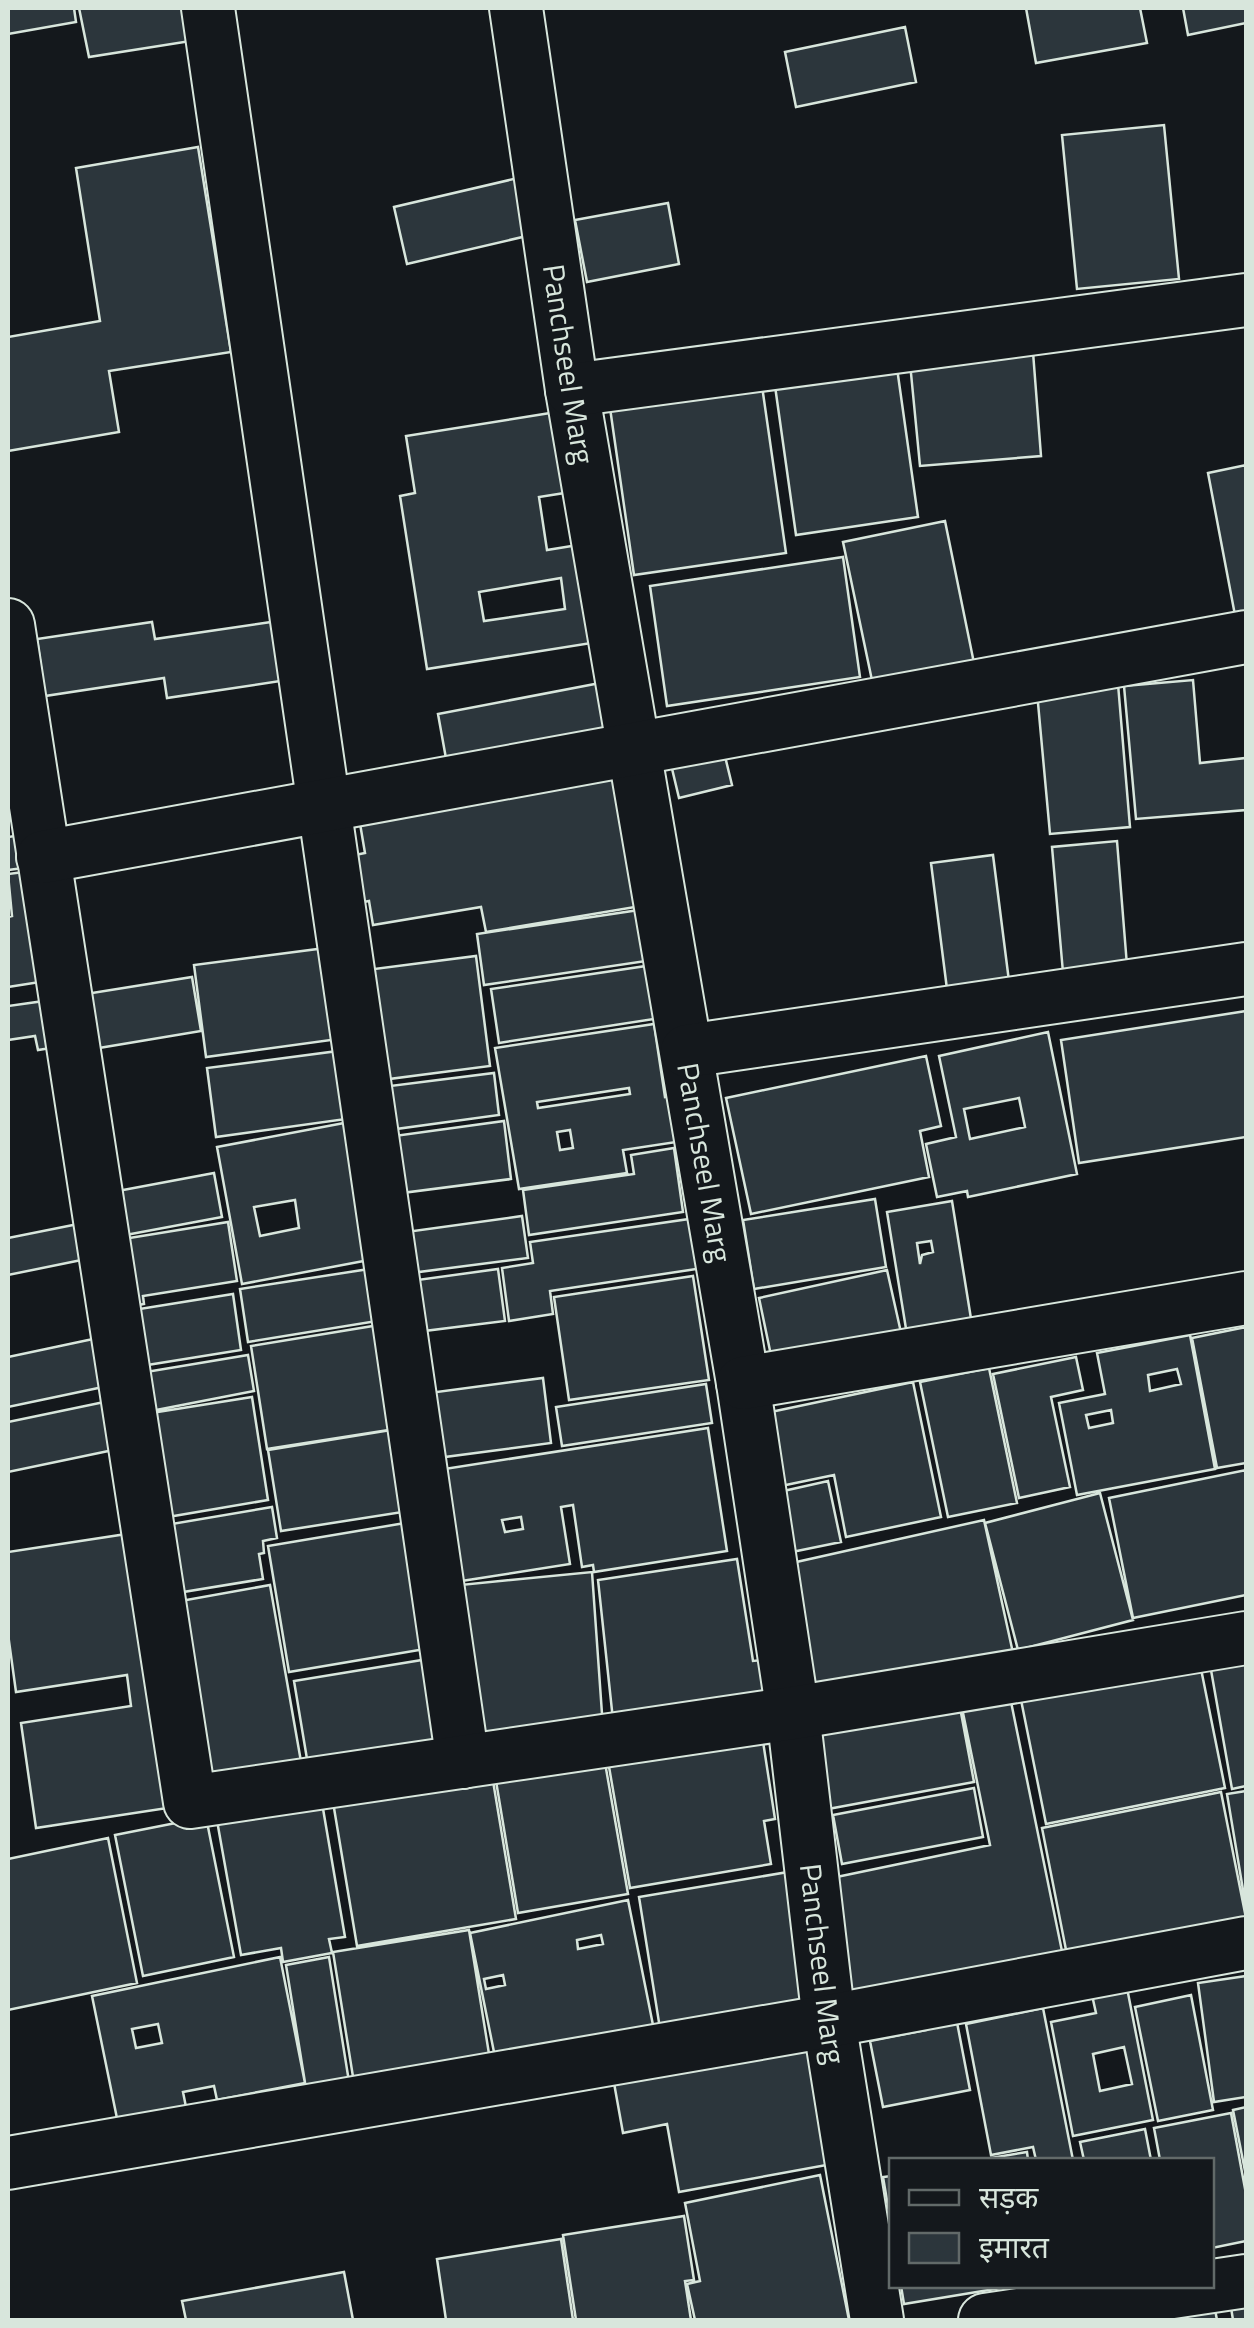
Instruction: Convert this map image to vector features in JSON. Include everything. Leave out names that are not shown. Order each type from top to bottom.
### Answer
[{"type":"street","points":[[208,8],[463,1762]]},
{"type":"street","name":"Panchseel Marg","points":[[516,8],[572,390],[743,1383],[793,1714],[829,2021],[877,2320]]},
{"type":"street","points":[[572,390],[1246,300]]},
{"type":"street","points":[[8,625],[190,1802],[793,1714],[1246,1638]]},
{"type":"street","points":[[43,857],[1246,637]]},
{"type":"street","points":[[688,1051],[1246,969]]},
{"type":"street","points":[[743,1383],[1246,1298]]},
{"type":"street","points":[[8,2163],[829,2021],[1246,1943]]},
{"type":"street","points":[[1214,2286],[1246,2281]]},
{"type":"street","points":[[986,2320],[1199,2288]]},
{"type":"building","points":[[8,8],[74,8],[76,22],[8,34]]},
{"type":"building","points":[[79,8],[192,8],[197,40],[89,57]]},
{"type":"building","points":[[1026,8],[1140,8],[1147,43],[1036,63]]},
{"type":"building","points":[[1183,8],[1246,8],[1246,23],[1188,35]]},
{"type":"building","points":[[905,27],[916,82],[796,107],[785,52]]},
{"type":"building","points":[[1164,125],[1179,279],[1077,289],[1062,135]]},
{"type":"building","points":[[198,147],[231,352],[109,371],[119,432],[8,451],[8,337],[100,321],[76,168]]},
{"type":"building","points":[[518,178],[531,235],[407,264],[394,207]]},
{"type":"building","points":[[668,203],[679,264],[587,282],[575,220]]},
{"type":"building","points":[[1033,352],[1041,456],[920,466],[910,363]]},
{"type":"building","points":[[897,368],[918,517],[796,535],[775,386]]},
{"type":"building","points":[[762,386],[786,553],[634,575],[610,408]]},
{"type":"building","points":[[569,410],[604,641],[427,669],[400,496],[415,493],[406,436]],"holes":[[[571,492],[578,545],[547,550],[539,497]],[[561,578],[565,609],[484,621],[479,592]]]},
{"type":"building","points":[[1246,465],[1246,629],[1238,631],[1208,473]]},
{"type":"building","points":[[945,521],[975,668],[874,690],[843,542]]},
{"type":"building","points":[[843,557],[860,677],[667,706],[650,586]]},
{"type":"building","points":[[278,621],[287,680],[167,698],[164,678],[45,696],[37,639],[152,622],[155,639]]},
{"type":"building","points":[[1193,680],[1200,763],[1246,758],[1246,810],[1136,819],[1124,686]]},
{"type":"building","points":[[600,683],[608,738],[447,764],[438,714]]},
{"type":"building","points":[[1118,684],[1130,827],[1050,834],[1037,692]]},
{"type":"building","points":[[722,744],[732,785],[679,798],[669,756]]},
{"type":"building","points":[[630,759],[653,904],[486,932],[481,907],[373,925],[369,901],[348,905],[340,858],[365,853],[357,806]]},
{"type":"building","points":[[35,833],[39,866],[8,870],[8,837]]},
{"type":"building","points":[[1117,841],[1128,978],[1064,984],[1052,847]]},
{"type":"building","points":[[993,855],[1011,997],[949,1005],[931,863]]},
{"type":"building","points":[[24,872],[40,982],[8,987],[8,917],[12,916],[8,874]]},
{"type":"building","points":[[639,910],[646,961],[484,985],[477,934]]},
{"type":"building","points":[[341,946],[353,1037],[206,1057],[194,965]]},
{"type":"building","points":[[476,956],[490,1066],[389,1079],[374,969]]},
{"type":"building","points":[[646,966],[654,1019],[499,1043],[491,989]]},
{"type":"building","points":[[192,977],[201,1031],[75,1052],[67,997]]},
{"type":"building","points":[[44,1001],[51,1048],[38,1050],[35,1036],[8,1040],[8,1006]]},
{"type":"building","points":[[1246,1011],[1246,1137],[1079,1163],[1061,1040]]},
{"type":"building","points":[[654,1024],[665,1097],[677,1095],[683,1141],[623,1150],[627,1173],[519,1189],[495,1048]],"holes":[[[629,1088],[630,1094],[538,1108],[537,1102]],[[570,1130],[573,1148],[560,1150],[557,1132]]]},
{"type":"building","points":[[1048,1032],[1077,1174],[968,1197],[967,1191],[937,1197],[926,1144],[956,1137],[939,1056]],"holes":[[[1019,1098],[1025,1127],[970,1139],[964,1109]]]},
{"type":"building","points":[[338,1051],[346,1119],[216,1137],[207,1068]]},
{"type":"building","points":[[926,1056],[941,1126],[920,1131],[929,1177],[751,1214],[726,1098]]},
{"type":"building","points":[[494,1073],[499,1115],[396,1129],[390,1086]]},
{"type":"building","points":[[504,1121],[511,1179],[394,1194],[387,1137]]},
{"type":"building","points":[[344,1123],[369,1260],[242,1284],[217,1147]],"holes":[[[295,1200],[299,1228],[260,1236],[254,1207]]]},
{"type":"building","points":[[674,1148],[683,1212],[529,1235],[523,1190],[634,1174],[631,1155]]},
{"type":"building","points":[[214,1173],[222,1217],[115,1237],[107,1193]]},
{"type":"building","points":[[875,1199],[886,1267],[754,1289],[743,1220]]},
{"type":"building","points":[[952,1201],[973,1331],[908,1341],[887,1212]],"holes":[[[931,1241],[933,1252],[922,1255],[920,1264],[917,1243]]]},
{"type":"building","points":[[522,1216],[528,1258],[411,1273],[406,1232]]},
{"type":"building","points":[[696,1218],[703,1268],[550,1291],[553,1314],[509,1321],[502,1268],[533,1263],[530,1242]]},
{"type":"building","points":[[93,1221],[101,1256],[8,1275],[8,1238]]},
{"type":"building","points":[[228,1222],[237,1281],[143,1296],[144,1304],[127,1307],[117,1240]]},
{"type":"building","points":[[369,1269],[377,1321],[248,1342],[240,1289]]},
{"type":"building","points":[[498,1269],[505,1321],[416,1332],[410,1281]]},
{"type":"building","points":[[887,1270],[902,1337],[773,1365],[759,1298]]},
{"type":"building","points":[[693,1276],[709,1380],[569,1400],[554,1297]]},
{"type":"building","points":[[233,1294],[241,1350],[135,1367],[127,1311]]},
{"type":"building","points":[[379,1325],[395,1429],[267,1449],[251,1346]]},
{"type":"building","points":[[1246,1327],[1246,1463],[1217,1468],[1192,1338]]},
{"type":"building","points":[[1190,1335],[1215,1469],[1077,1495],[1059,1403],[1105,1394],[1097,1353]],"holes":[[[1177,1369],[1181,1384],[1150,1391],[1148,1375]],[[1111,1410],[1113,1423],[1089,1428],[1086,1415]]]},
{"type":"building","points":[[93,1339],[103,1387],[8,1407],[8,1357]]},
{"type":"building","points":[[248,1355],[254,1391],[146,1412],[140,1373]]},
{"type":"building","points":[[1076,1357],[1083,1390],[1051,1397],[1070,1487],[1019,1498],[993,1374]]},
{"type":"building","points":[[989,1368],[1017,1503],[948,1517],[920,1382]]},
{"type":"building","points":[[543,1378],[551,1443],[437,1458],[429,1393]]},
{"type":"building","points":[[913,1382],[941,1517],[846,1537],[834,1475],[781,1486],[766,1413]]},
{"type":"building","points":[[706,1384],[712,1423],[562,1446],[556,1407]]},
{"type":"building","points":[[252,1397],[268,1500],[162,1518],[145,1414]]},
{"type":"building","points":[[109,1401],[118,1449],[8,1472],[8,1422]]},
{"type":"building","points":[[708,1428],[727,1551],[594,1572],[593,1565],[582,1567],[573,1505],[561,1507],[570,1564],[455,1582],[438,1470]],"holes":[[[521,1517],[523,1529],[505,1532],[502,1520]]]},
{"type":"building","points":[[397,1429],[409,1511],[281,1531],[268,1450]]},
{"type":"building","points":[[1246,1470],[1246,1595],[1133,1618],[1109,1498]]},
{"type":"building","points":[[828,1481],[841,1542],[792,1552],[779,1492]]},
{"type":"building","points":[[1100,1493],[1133,1620],[1018,1650],[985,1523]]},
{"type":"building","points":[[272,1507],[277,1538],[263,1541],[264,1553],[259,1554],[263,1579],[171,1594],[160,1526]]},
{"type":"building","points":[[984,1520],[1013,1653],[813,1697],[783,1565]]},
{"type":"building","points":[[411,1522],[431,1648],[289,1672],[268,1546]]},
{"type":"building","points":[[133,1533],[174,1807],[36,1828],[21,1723],[131,1706],[127,1675],[16,1692],[8,1634],[8,1552]]},
{"type":"building","points":[[737,1559],[753,1661],[762,1660],[768,1696],[613,1720],[598,1580]]},
{"type":"building","points":[[592,1572],[603,1728],[466,1742],[450,1586]]},
{"type":"building","points":[[270,1585],[303,1773],[199,1790],[164,1604]]},
{"type":"building","points":[[1246,1646],[1246,1786],[1232,1789],[1208,1653]]},
{"type":"building","points":[[1198,1654],[1225,1788],[1046,1824],[1019,1690]]},
{"type":"building","points":[[428,1659],[443,1749],[309,1771],[294,1681]]},
{"type":"building","points":[[1008,1687],[1064,1961],[852,2005],[827,1879],[990,1845],[962,1708]]},
{"type":"building","points":[[959,1702],[974,1782],[828,1809],[813,1730]]},
{"type":"building","points":[[762,1735],[775,1819],[764,1821],[771,1864],[630,1888],[608,1761]]},
{"type":"building","points":[[604,1757],[628,1894],[518,1913],[495,1775]]},
{"type":"building","points":[[492,1775],[516,1919],[357,1946],[333,1802]]},
{"type":"building","points":[[974,1788],[983,1837],[842,1864],[833,1815]]},
{"type":"building","points":[[1246,1791],[1246,1908],[1227,1794]]},
{"type":"building","points":[[1221,1792],[1246,1918],[1067,1955],[1042,1828]]},
{"type":"building","points":[[321,1797],[345,1937],[329,1939],[332,1953],[283,1962],[281,1948],[241,1955],[216,1815]]},
{"type":"building","points":[[206,1817],[234,1957],[143,1976],[115,1835]]},
{"type":"building","points":[[108,1838],[137,1983],[8,2010],[8,1859]]},
{"type":"building","points":[[788,1872],[810,2011],[661,2035],[639,1897]]},
{"type":"building","points":[[628,1900],[655,2035],[497,2067],[470,1933]],"holes":[[[601,1935],[603,1944],[578,1949],[577,1940]],[[503,1975],[505,1985],[486,1989],[484,1979]]]},
{"type":"building","points":[[469,1930],[490,2060],[354,2083],[333,1952]]},
{"type":"building","points":[[280,1957],[305,2083],[217,2100],[214,2086],[183,2092],[186,2107],[120,2133],[92,1996]],"holes":[[[158,2024],[162,2043],[136,2048],[132,2029]]]},
{"type":"building","points":[[329,1957],[350,2088],[307,2095],[286,1965]]},
{"type":"building","points":[[1246,1976],[1246,2097],[1214,2102],[1198,1983]]},
{"type":"building","points":[[1127,1988],[1153,2120],[1073,2136],[1051,2022],[1096,2013],[1092,1995]],"holes":[[[1124,2047],[1132,2084],[1100,2091],[1093,2054]]]},
{"type":"building","points":[[1191,1995],[1213,2110],[1158,2121],[1135,2007]]},
{"type":"building","points":[[1043,2008],[1073,2158],[1036,2158],[1033,2147],[991,2155],[966,2024]]},
{"type":"building","points":[[955,2012],[970,2090],[883,2107],[870,2041],[926,2030],[923,2019]]},
{"type":"building","points":[[811,2047],[832,2164],[679,2192],[667,2124],[623,2133],[614,2083]]},
{"type":"building","points":[[1246,2107],[1246,2176],[1233,2110]]},
{"type":"building","points":[[1231,2113],[1246,2194],[1246,2241],[1214,2248],[1214,2158],[1160,2158],[1154,2128]]},
{"type":"building","points":[[1145,2129],[1151,2158],[1084,2158],[1080,2142]]},
{"type":"building","points":[[1027,2152],[1028,2158],[991,2158]]},
{"type":"building","points":[[820,2175],[849,2320],[695,2320],[687,2284],[700,2281],[685,2203]]},
{"type":"building","points":[[889,2176],[889,2212],[883,2177]]},
{"type":"building","points":[[684,2216],[694,2280],[685,2281],[691,2320],[576,2320],[563,2235]]},
{"type":"building","points":[[561,2239],[573,2320],[446,2320],[437,2259]]},
{"type":"building","points":[[344,2272],[353,2320],[186,2320],[182,2301]]},
{"type":"building","points":[[901,2288],[1001,2288],[904,2304]]},
{"type":"building","points":[[1246,2291],[1246,2320],[1233,2320],[1229,2295]]},
{"type":"building","points":[[1213,2299],[1217,2320],[1097,2320]]}]
